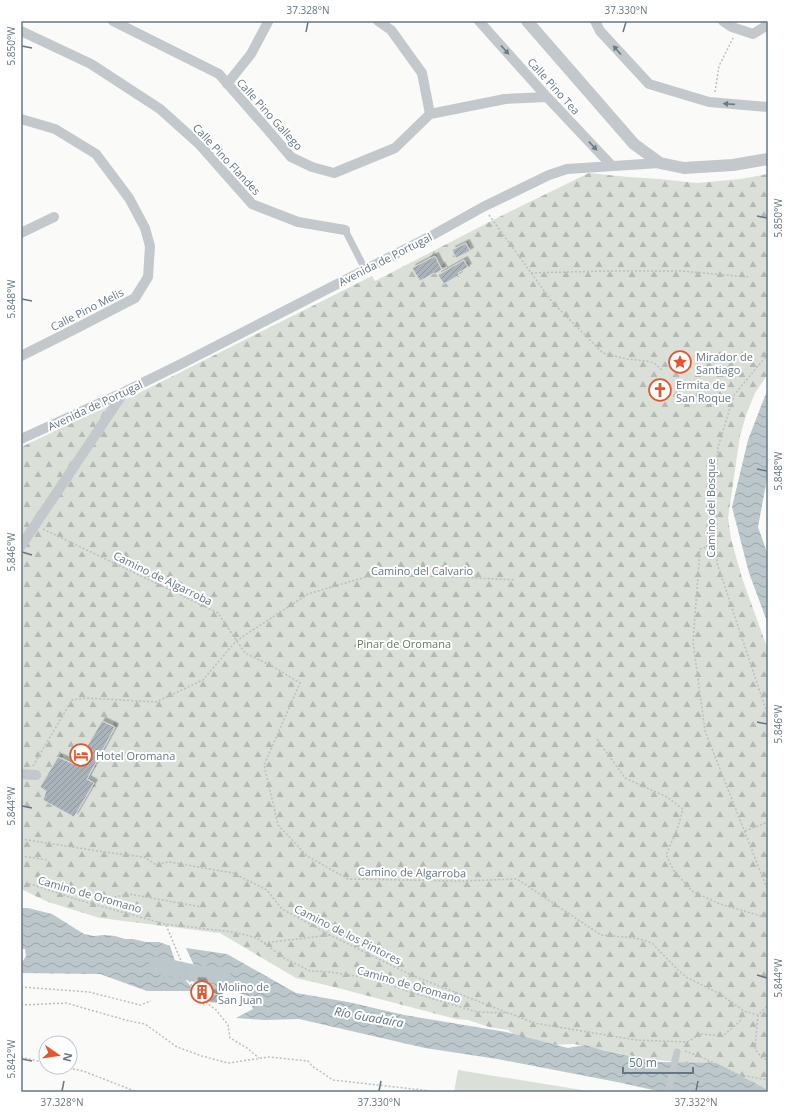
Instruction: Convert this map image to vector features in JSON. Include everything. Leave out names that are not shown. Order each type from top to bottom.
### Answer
[{"type":"street","name":"Calle Pino Gallego","points":[[113,21],[219,74],[291,157],[312,167],[334,173],[395,148],[430,114]]},
{"type":"street","points":[[227,84],[251,54],[268,22],[267,21]]},
{"type":"street","points":[[378,21],[390,30],[422,73],[430,114],[505,100],[547,97]]},
{"type":"street","name":"Calle Pino Tea","points":[[479,21],[547,97],[612,166]]},
{"type":"street","points":[[527,21],[634,144],[660,163]]},
{"type":"street","points":[[595,21],[600,31],[649,84],[714,103],[768,107]]},
{"type":"street","points":[[723,21],[737,29],[753,34],[766,26],[768,21]]},
{"type":"street","name":"Calle Pino Flandes","points":[[21,31],[91,64],[160,109],[199,144],[252,204],[298,222],[345,230]]},
{"type":"street","name":"Calle Pino Melis","points":[[21,119],[55,129],[96,154],[129,198],[145,228],[150,246],[148,277],[135,298],[21,356]]},
{"type":"street","name":"Avenida de Portugal","points":[[21,439],[183,363],[431,236],[483,207],[549,175],[567,169],[660,163],[684,168],[733,165],[768,159]]},
{"type":"street","points":[[21,233],[54,217]]},
{"type":"street","points":[[345,230],[365,269]]},
{"type":"street","points":[[21,546],[124,392]]},
{"type":"street","points":[[668,1092],[680,1051]]},
{"type":"path","points":[[714,103],[719,66],[737,29]]},
{"type":"path","points":[[483,207],[553,303],[603,353],[627,359],[646,360],[654,363],[662,370]]},
{"type":"path","points":[[531,273],[604,271],[681,272],[748,277]]},
{"type":"path","name":"Camino del Bosque","points":[[768,354],[734,395],[718,447],[716,474],[717,563],[768,716]]},
{"type":"path","name":"Camino de Algarroba","points":[[35,525],[218,613],[245,653],[272,666],[300,683],[264,765],[278,825],[307,856],[348,879],[460,881],[517,879],[601,935],[636,938],[652,943],[686,978],[720,994],[744,1012],[758,1015]]},
{"type":"path","points":[[717,544],[700,549],[693,642],[705,731],[768,891]]},
{"type":"path","name":"Camino del Calvario","points":[[28,774],[72,700],[87,698],[156,702],[203,680],[236,641],[308,594],[366,577],[438,576],[515,580]]},
{"type":"path","points":[[597,739],[625,778],[667,797],[683,809],[678,827],[666,855],[674,871],[692,891],[720,904],[768,918]]},
{"type":"path","points":[[745,832],[768,822]]},
{"type":"path","name":"Camino de los Pintores","points":[[21,839],[144,857],[155,864],[169,862],[233,873],[267,890],[282,909],[330,934],[409,974],[509,1014]]},
{"type":"path","points":[[21,856],[48,860]]},
{"type":"path","name":"Camino de Oromano","points":[[21,885],[30,884],[165,924],[233,932],[257,938],[284,958],[310,971],[330,972],[368,978],[478,1012],[509,1014],[534,1023],[636,1040],[687,1042],[700,1034],[723,1036],[740,1021],[744,1012]]},
{"type":"path","points":[[90,902],[129,894],[202,907]]},
{"type":"path","points":[[165,924],[195,994],[216,1010],[228,1025],[230,1038],[247,1048],[259,1058]]},
{"type":"path","points":[[264,943],[330,934]]},
{"type":"path","points":[[21,987],[89,992],[140,1005],[151,1001]]},
{"type":"path","points":[[21,1005],[66,1003],[129,1021],[145,1024],[177,1047],[228,1064],[269,1057],[308,1061],[312,1066],[333,1080],[440,1092]]},
{"type":"path","points":[[768,1005],[758,1015],[755,1049],[762,1058],[768,1060]]},
{"type":"path","points":[[680,1051],[702,1057],[739,1075],[768,1080]]},
{"type":"path","points":[[21,1057],[38,1061]]},
{"type":"path","points":[[78,1070],[137,1092]]},
{"type":"green space","name":"Pinar de Oromana","points":[[589,173],[697,183],[741,179],[768,174],[768,374],[755,393],[746,415],[740,436],[728,518],[731,539],[742,578],[768,650],[768,1090],[676,1062],[648,1059],[574,1044],[551,1045],[516,1036],[508,1030],[489,1027],[468,1020],[456,1019],[296,978],[220,933],[100,918],[48,902],[21,889],[21,447],[131,397],[372,276],[375,281],[499,217]]},
{"type":"green space","points":[[458,1070],[594,1092],[454,1092]]},
{"type":"water","points":[[768,391],[768,473],[758,527],[768,555],[768,624],[749,573],[732,507],[748,440]]},
{"type":"water","points":[[21,908],[28,908],[52,914],[84,934],[94,936],[115,936],[146,942],[159,942],[170,946],[178,970],[194,991],[147,991],[100,974],[21,973],[21,964],[26,956],[25,949],[21,949]]},
{"type":"water","points":[[186,948],[227,954],[296,993],[348,1002],[404,1015],[506,1032],[568,1048],[585,1045],[660,1062],[716,1063],[768,1090],[768,1092],[662,1092],[497,1059],[425,1048],[299,1019],[265,1020],[236,1018],[253,1009],[248,996],[223,988],[223,1002],[198,974]]},
{"type":"building","points":[[466,243],[470,251],[456,258],[452,250]]},
{"type":"building","points":[[435,256],[442,270],[420,281],[412,268]]},
{"type":"building","points":[[464,260],[468,267],[458,273],[459,275],[444,284],[438,275]]},
{"type":"building","points":[[102,721],[115,727],[87,779],[94,783],[74,817],[43,800],[46,791],[40,787],[58,757],[76,765]]},
{"type":"building","name":"Molino de San Juan","points":[[195,981],[203,982],[204,992],[219,995],[217,1003],[205,1001],[204,999],[204,1006],[198,993],[194,990],[196,990],[194,986]]},
{"type":"waterway","name":"Río Guadaíra","points":[[157,965],[198,974],[222,975]]},
{"type":"place","name":"Mirador de Santiago","points":[[680,362]]},
{"type":"place","name":"Ermita de San Roque","points":[[660,390]]},
{"type":"place","name":"Hotel Oromana","points":[[81,755]]},
{"type":"place","name":"Molino de San Juan","points":[[202,992]]}]
